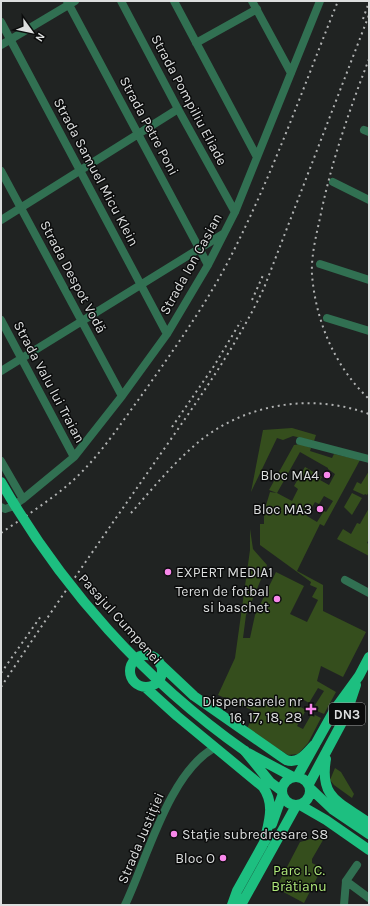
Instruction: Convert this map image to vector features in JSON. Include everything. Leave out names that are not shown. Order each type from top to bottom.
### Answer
[{"type":"main road","name":"Pasajul Cumpenei","points":[[1,482],[50,559],[93,614],[146,670],[188,709],[245,751]]},
{"type":"main road","points":[[264,843],[270,812],[269,795],[259,783],[228,757],[214,748],[145,687],[136,684],[131,676],[131,667],[135,660],[144,655],[150,656],[194,696],[286,760],[292,762],[302,758],[316,743]]},
{"type":"main road","name":"DN3","points":[[232,905],[237,891],[264,843],[285,782],[295,777],[335,709],[359,676],[369,657]]},
{"type":"main road","points":[[145,687],[150,687],[158,681],[162,673],[160,664]]},
{"type":"main road","name":"DN3","points":[[241,905],[298,806],[309,799],[310,787],[346,715],[359,676]]},
{"type":"main road","points":[[265,746],[280,768]]},
{"type":"main road","points":[[328,749],[324,770],[326,788],[332,796],[369,823]]},
{"type":"main road","points":[[245,751],[295,777],[303,778],[332,809],[369,834]]},
{"type":"main road","points":[[245,751],[270,782],[282,793],[288,803],[298,806],[326,820],[369,850]]},
{"type":"main road","points":[[228,757],[240,760],[262,772]]},
{"type":"street","name":"Strada Pompiliu Eliade","points":[[121,1],[235,212]]},
{"type":"street","points":[[174,1],[257,157]]},
{"type":"street","points":[[252,1],[291,73]]},
{"type":"street","name":"Strada Ion Casian","points":[[1,507],[11,507],[23,500],[74,457],[122,396],[167,334],[208,265],[235,212],[320,1]]},
{"type":"street","points":[[1,45],[70,2]]},
{"type":"street","name":"Strada Petre Poni","points":[[70,2],[208,265]]},
{"type":"street","points":[[196,43],[257,9]]},
{"type":"street","name":"Strada Samuel Micu Klein","points":[[1,22],[167,334]]},
{"type":"street","points":[[1,220],[178,109]]},
{"type":"street","name":"Strada Despot Vodă","points":[[1,171],[122,396]]},
{"type":"street","points":[[333,182],[369,200]]},
{"type":"street","points":[[1,372],[224,234]]},
{"type":"street","points":[[320,264],[369,280]]},
{"type":"street","points":[[327,318],[369,331]]},
{"type":"street","name":"Strada Valu lui Traian","points":[[1,320],[74,457]]},
{"type":"street","points":[[300,442],[369,459]]},
{"type":"street","points":[[1,461],[23,500]]},
{"type":"street","points":[[345,580],[369,593]]},
{"type":"street","name":"Strada Justiției","points":[[126,905],[140,874],[158,825],[176,790],[199,758],[214,748]]},
{"type":"street","points":[[344,905],[346,881],[357,865]]},
{"type":"street","points":[[346,881],[369,898]]},
{"type":"green space","points":[[292,428],[316,435],[314,441],[293,436],[283,440],[277,438],[251,492],[263,430]]},
{"type":"green space","points":[[301,444],[311,448],[310,451],[332,458],[334,454],[360,460],[324,526],[320,524],[297,571],[323,585],[323,611],[366,632],[343,677],[321,666],[317,681],[336,692],[324,714],[317,711],[319,708],[315,705],[324,691],[318,688],[309,703],[299,697],[295,704],[306,710],[297,726],[303,729],[311,715],[321,718],[308,743],[298,754],[288,755],[247,729],[254,711],[218,695],[235,658],[250,550],[250,529],[253,549],[267,565],[246,615],[243,638],[250,638],[255,615],[276,572],[304,586],[290,614],[307,622],[318,600],[312,597],[317,588],[310,585],[311,582],[260,545],[260,524],[264,524],[264,512],[270,492],[277,493],[269,490],[294,445]],"holes":[[[300,452],[328,468],[335,474],[329,485],[320,480],[322,477],[305,467],[294,486],[298,489],[292,501],[277,493]],[[324,496],[333,501],[317,522],[307,516],[315,502],[319,504]]]},
{"type":"green space","points":[[369,471],[369,492],[367,495],[353,490],[357,482],[361,484]]},
{"type":"green space","points":[[352,493],[362,498],[352,515],[344,507]]},
{"type":"green space","points":[[369,508],[369,539],[367,543],[369,544],[369,556],[337,539],[343,529],[351,534],[357,523],[360,524]]},
{"type":"green space","points":[[335,768],[341,772],[354,794],[352,798],[334,785],[330,780]]},
{"type":"green space","name":"Parc I. C. Brătianu","points":[[318,837],[323,840],[312,859],[312,863],[322,868],[304,903],[276,888],[300,842]]},
{"type":"railway","points":[[1,533],[61,491],[90,463],[144,392],[204,304],[250,218],[338,1]]},
{"type":"railway","points":[[363,19],[369,2]]},
{"type":"railway","points":[[1,687],[209,384],[238,337],[264,288],[369,15]]},
{"type":"railway","points":[[369,59],[329,177],[315,239],[312,268],[314,293],[329,343],[346,373],[369,399]]},
{"type":"railway","points":[[252,300],[264,273]]},
{"type":"railway","points":[[172,427],[214,366],[241,321]]},
{"type":"railway","points":[[131,513],[164,475],[191,448],[219,427],[239,417],[282,405],[304,403],[326,404],[369,414]]},
{"type":"railway","points":[[1,673],[41,616]]},
{"type":"place","name":"Bloc MA4","points":[[327,475]]},
{"type":"place","name":"Bloc MA3","points":[[320,509]]},
{"type":"place","name":"EXPERT MEDIA1","points":[[168,572]]},
{"type":"place","name":"Teren de fotbal si baschet","points":[[277,599]]},
{"type":"place","name":"Dispensarele nr 16, 17, 18, 28","points":[[311,709]]},
{"type":"place","name":"Stație subredresare S8","points":[[174,834]]},
{"type":"place","name":"Bloc O","points":[[223,858]]}]
